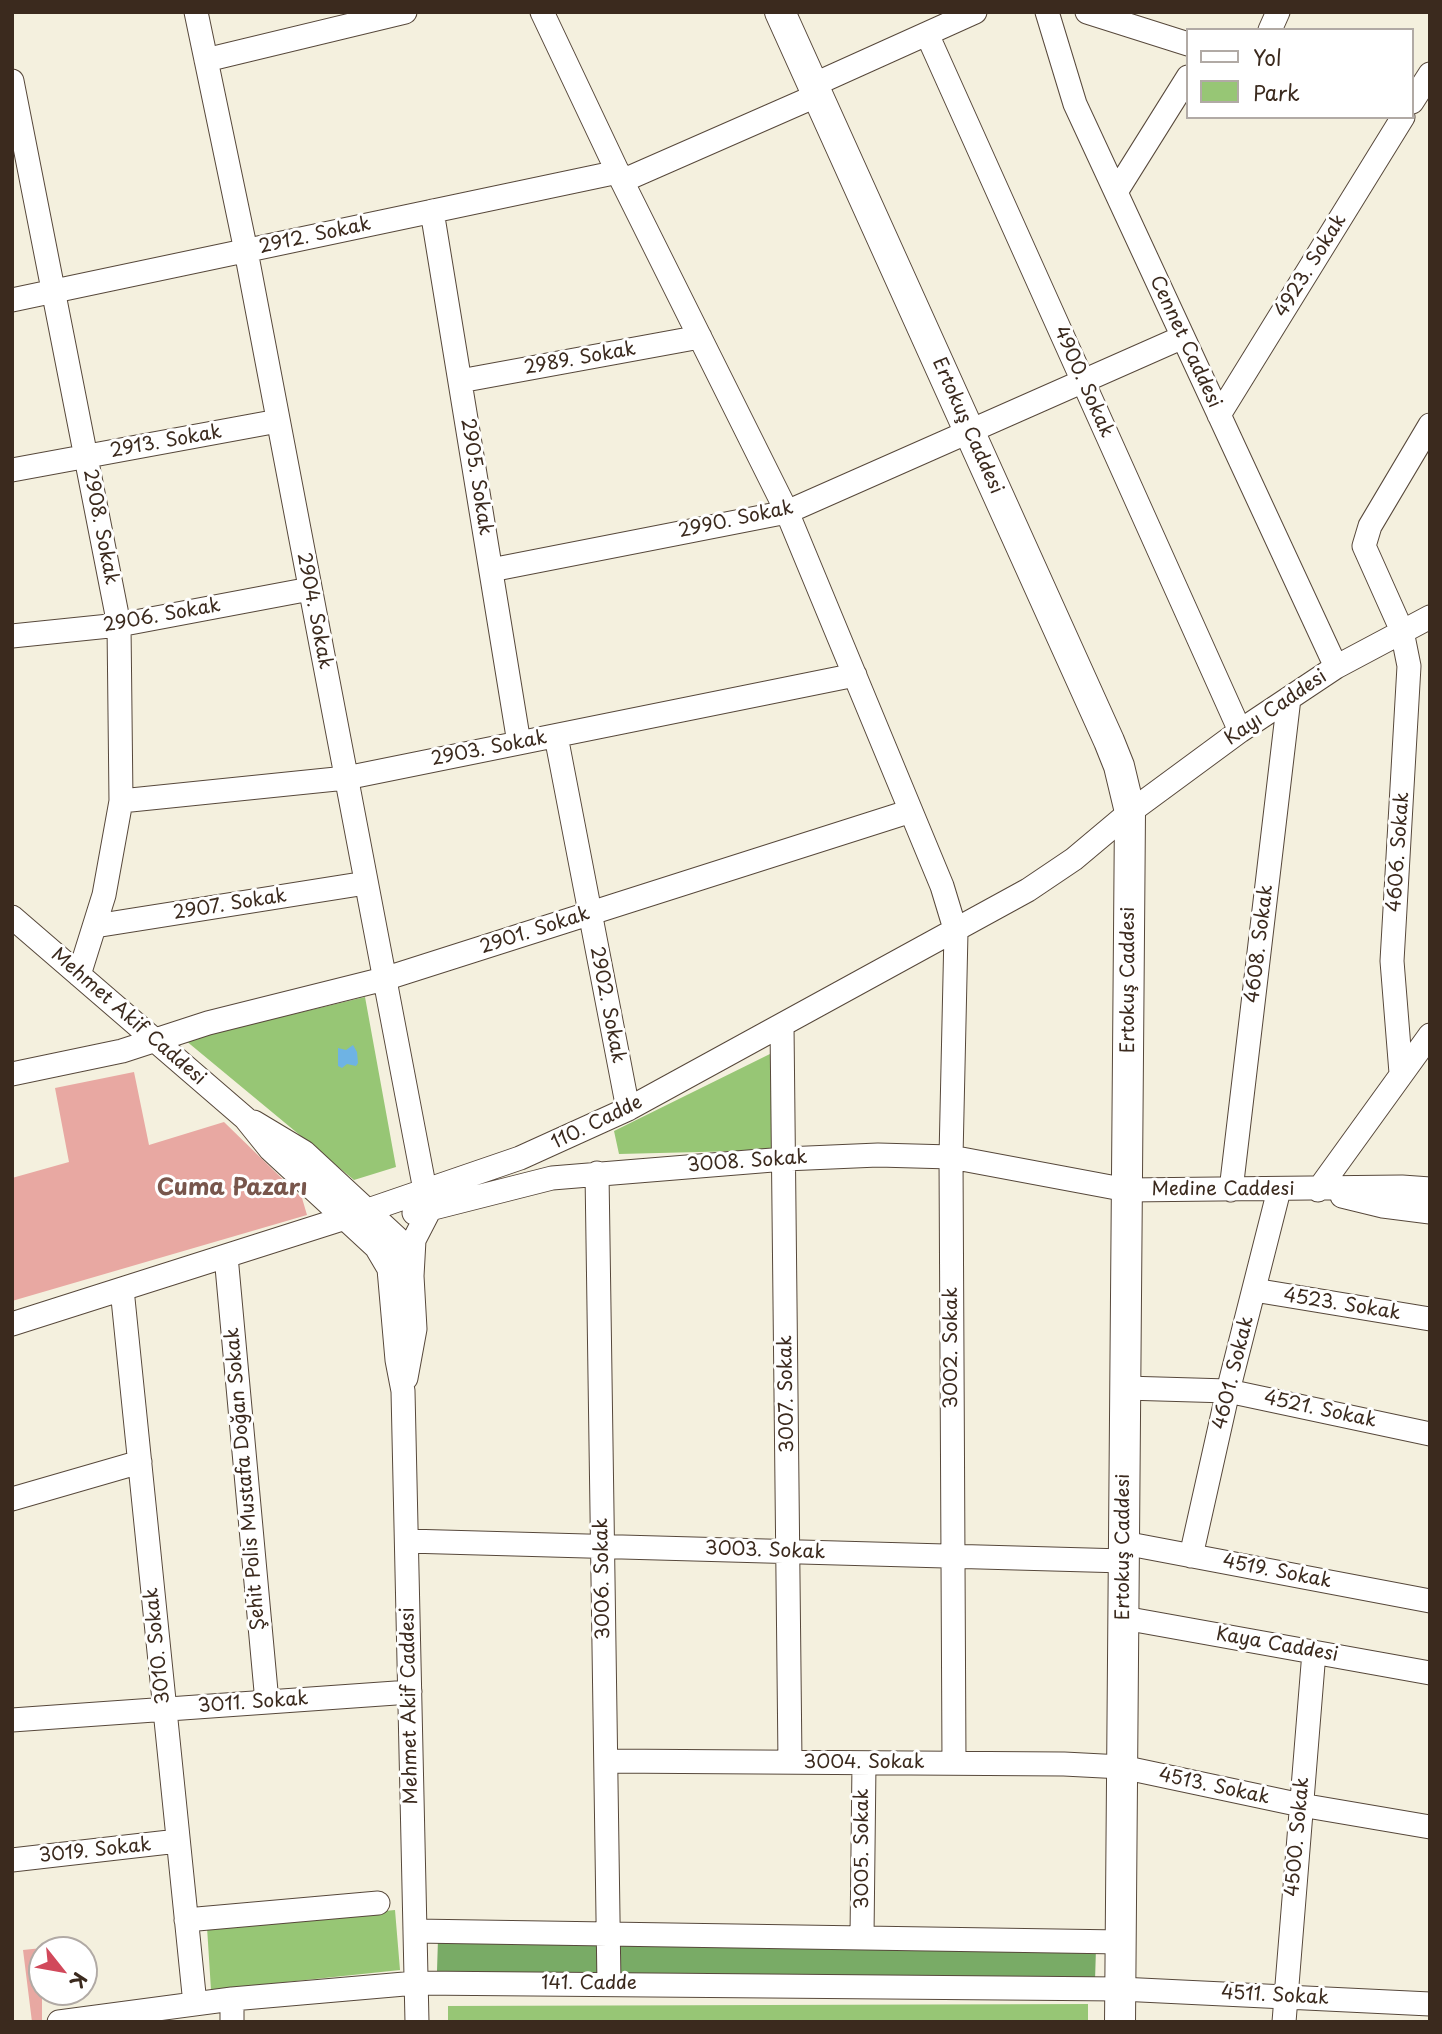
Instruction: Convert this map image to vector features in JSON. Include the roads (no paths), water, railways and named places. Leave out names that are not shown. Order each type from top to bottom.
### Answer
[{"type":"main road","name":"Ertokuş Caddesi","points":[[780,12],[1109,741],[1119,766],[1130,812],[1120,2022]]},
{"type":"street","name":"2904. Sokak","points":[[196,12],[246,251],[427,1201]]},
{"type":"street","points":[[206,60],[405,12]]},
{"type":"street","name":"3002. Sokak","points":[[542,12],[620,176],[788,512],[942,886],[956,932],[951,1157],[954,1763]]},
{"type":"street","name":"Cennet Caddesi","points":[[1047,12],[1075,104],[1336,667]]},
{"type":"street","points":[[1087,12],[1129,18],[1186,43]]},
{"type":"street","points":[[1270,28],[1278,12]]},
{"type":"street","name":"2912. Sokak","points":[[12,300],[432,211],[620,176],[816,90],[973,13]]},
{"type":"street","name":"4900. Sokak","points":[[927,34],[1240,731]]},
{"type":"street","points":[[1414,99],[1430,74]]},
{"type":"street","points":[[1116,191],[1186,80]]},
{"type":"street","name":"2908. Sokak","points":[[13,87],[120,625],[121,801],[111,863],[79,975]]},
{"type":"street","name":"4923. Sokak","points":[[1219,415],[1402,119]]},
{"type":"street","name":"2905. Sokak","points":[[432,211],[519,743]]},
{"type":"street","name":"2989. Sokak","points":[[460,381],[700,337]]},
{"type":"street","name":"2990. Sokak","points":[[491,570],[788,512],[1183,337]]},
{"type":"street","name":"2913. Sokak","points":[[12,470],[278,421]]},
{"type":"street","name":"4606. Sokak","points":[[1401,1073],[1392,961],[1409,688],[1408,650],[1367,556],[1365,537],[1430,425]]},
{"type":"street","name":"2906. Sokak","points":[[12,636],[120,625],[310,589]]},
{"type":"street","name":"Kayı Caddesi","points":[[1130,812],[1240,731],[1336,667],[1430,617]]},
{"type":"street","name":"2903. Sokak","points":[[121,801],[346,778],[855,675]]},
{"type":"street","name":"4608. Sokak","points":[[1231,1190],[1289,698]]},
{"type":"street","name":"2902. Sokak","points":[[556,736],[628,1109]]},
{"type":"street","name":"2901. Sokak","points":[[12,1074],[155,1041],[208,1023],[384,979],[911,811]]},
{"type":"street","name":"110. Cadde","points":[[12,1324],[369,1210],[427,1201],[533,1153],[628,1109],[956,932],[1074,859],[1130,812]]},
{"type":"street","name":"2907. Sokak","points":[[95,926],[366,883]]},
{"type":"street","name":"Mehmet Akif Caddesi","points":[[12,917],[245,1118],[277,1156],[376,1247],[389,1269],[397,1360],[403,1391],[417,2022]]},
{"type":"street","name":"3007. Sokak","points":[[782,1026],[790,1762]]},
{"type":"street","points":[[1318,1190],[1430,1035]]},
{"type":"street","name":"Mehmet Akif Caddesi","points":[[245,1118],[304,1152],[398,1239],[409,1261],[412,1276],[415,1329],[403,1391]]},
{"type":"street","name":"3008. Sokak","points":[[427,1201],[597,1173],[878,1155],[951,1157],[1127,1189]]},
{"type":"street","name":"3006. Sokak","points":[[597,1173],[609,1984]]},
{"type":"street","name":"Medine Caddesi","points":[[1127,1189],[1430,1189]]},
{"type":"street","name":"4601. Sokak","points":[[1191,1556],[1228,1391],[1279,1190]]},
{"type":"street","name":"Medine Caddesi","points":[[1318,1190],[1384,1206],[1430,1212]]},
{"type":"street","points":[[412,1276],[414,1240],[427,1201]]},
{"type":"street","name":"Şehit Polis Mustafa Doğan Sokak","points":[[226,1256],[267,1702]]},
{"type":"street","name":"3010. Sokak","points":[[122,1289],[195,2004]]},
{"type":"street","name":"4523. Sokak","points":[[1254,1290],[1430,1319]]},
{"type":"street","name":"4521. Sokak","points":[[1125,1388],[1228,1391],[1430,1434]]},
{"type":"street","points":[[12,1499],[140,1462]]},
{"type":"street","name":"3003. Sokak","points":[[407,1541],[953,1556],[1124,1552]]},
{"type":"street","name":"4519. Sokak","points":[[1124,1552],[1191,1556],[1430,1601]]},
{"type":"street","name":"Kaya Caddesi","points":[[1124,1618],[1430,1673]]},
{"type":"street","name":"4500. Sokak","points":[[1284,2022],[1314,1652]]},
{"type":"street","name":"3011. Sokak","points":[[12,1720],[410,1692]]},
{"type":"street","name":"3004. Sokak","points":[[606,1761],[1122,1767]]},
{"type":"street","name":"3005. Sokak","points":[[862,1936],[864,1763]]},
{"type":"street","name":"4513. Sokak","points":[[1122,1767],[1301,1805],[1430,1827]]},
{"type":"street","name":"3019. Sokak","points":[[12,1860],[178,1841]]},
{"type":"street","points":[[186,1920],[378,1903]]},
{"type":"street","points":[[415,1931],[1121,1942]]},
{"type":"street","name":"141. Cadde","points":[[59,2022],[195,2004],[232,2011],[416,1983],[1120,1989]]},
{"type":"street","name":"4511. Sokak","points":[[1120,1989],[1430,2004]]},
{"type":"water","points":[[353,1045],[357,1052],[356,1066],[338,1066],[338,1048],[346,1050]]},
{"type":"district","name":"Cuma Pazarı","points":[[232,1189]]}]
